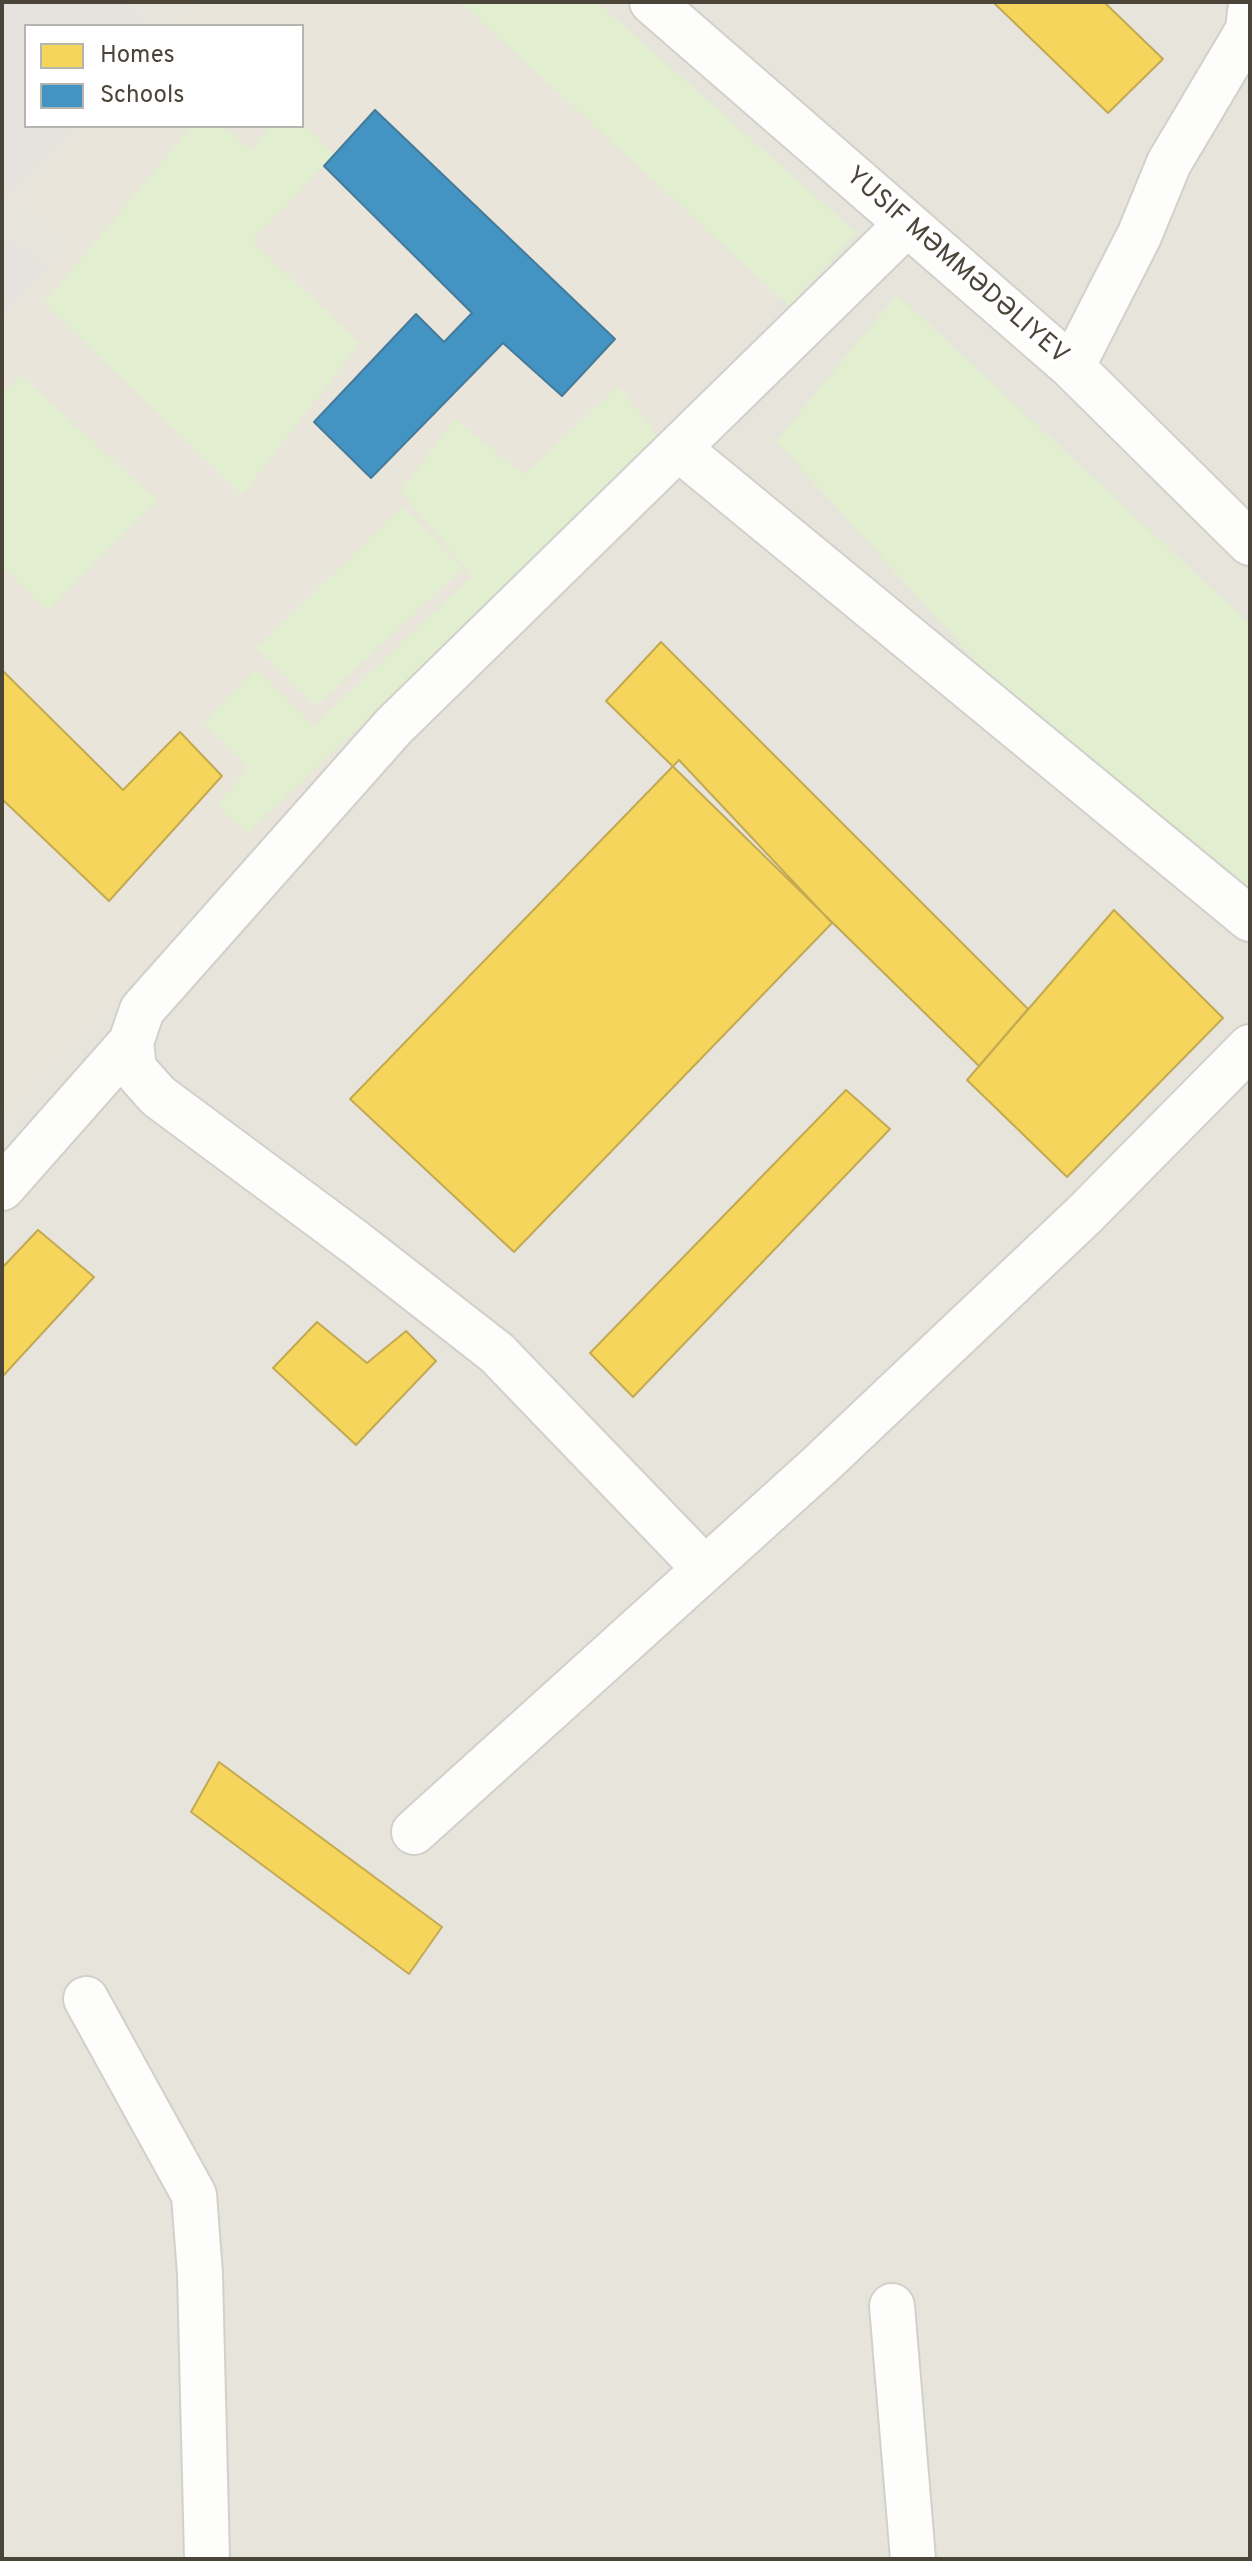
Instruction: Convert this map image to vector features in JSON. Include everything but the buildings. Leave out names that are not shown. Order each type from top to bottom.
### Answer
[{"type":"street","name":"YUSIF MƏMMƏDƏLIYEV","points":[[652,2],[1072,367],[1250,543]]},
{"type":"street","points":[[1072,367],[1139,236],[1169,163],[1248,30],[1250,11]]},
{"type":"street","points":[[2,1188],[131,1042],[142,1010],[394,726],[907,224]]},
{"type":"street","points":[[678,448],[1250,919]]},
{"type":"street","points":[[131,1042],[134,1069],[158,1096],[356,1243],[497,1353],[705,1569]]},
{"type":"street","points":[[414,1832],[820,1465],[1084,1215],[1250,1047]]},
{"type":"street","points":[[86,1999],[194,2195],[200,2274],[207,2559]]},
{"type":"street","points":[[892,2306],[913,2559]]},
{"type":"shaded area","points":[[2,2],[1250,2],[1250,2559],[2,2559]]},
{"type":"shaded area","points":[[2,2],[127,2],[146,24],[24,24],[24,128],[68,128],[2,202]]},
{"type":"shaded area","points":[[196,2],[460,2],[781,299],[603,492],[7,1113],[2,1109],[2,322],[70,245],[19,199],[82,128],[304,128],[304,24],[176,24]]},
{"type":"shaded area","points":[[2,234],[46,268],[2,316]]},
{"type":"green space","points":[[460,2],[597,2],[857,233],[789,306]]},
{"type":"green space","points":[[304,123],[334,155],[252,241],[360,343],[242,495],[44,303],[190,128],[224,128],[251,150],[269,128],[304,128]]},
{"type":"green space","points":[[897,294],[1250,624],[1250,889],[1011,700],[776,441]]},
{"type":"green space","points":[[20,375],[157,500],[48,611],[2,566],[2,395]]},
{"type":"green space","points":[[618,386],[660,438],[247,834],[217,805],[249,768],[204,722],[256,669],[314,726],[472,576],[400,491],[455,419],[524,475]]},
{"type":"green space","points":[[403,506],[463,568],[316,706],[257,648]]}]
